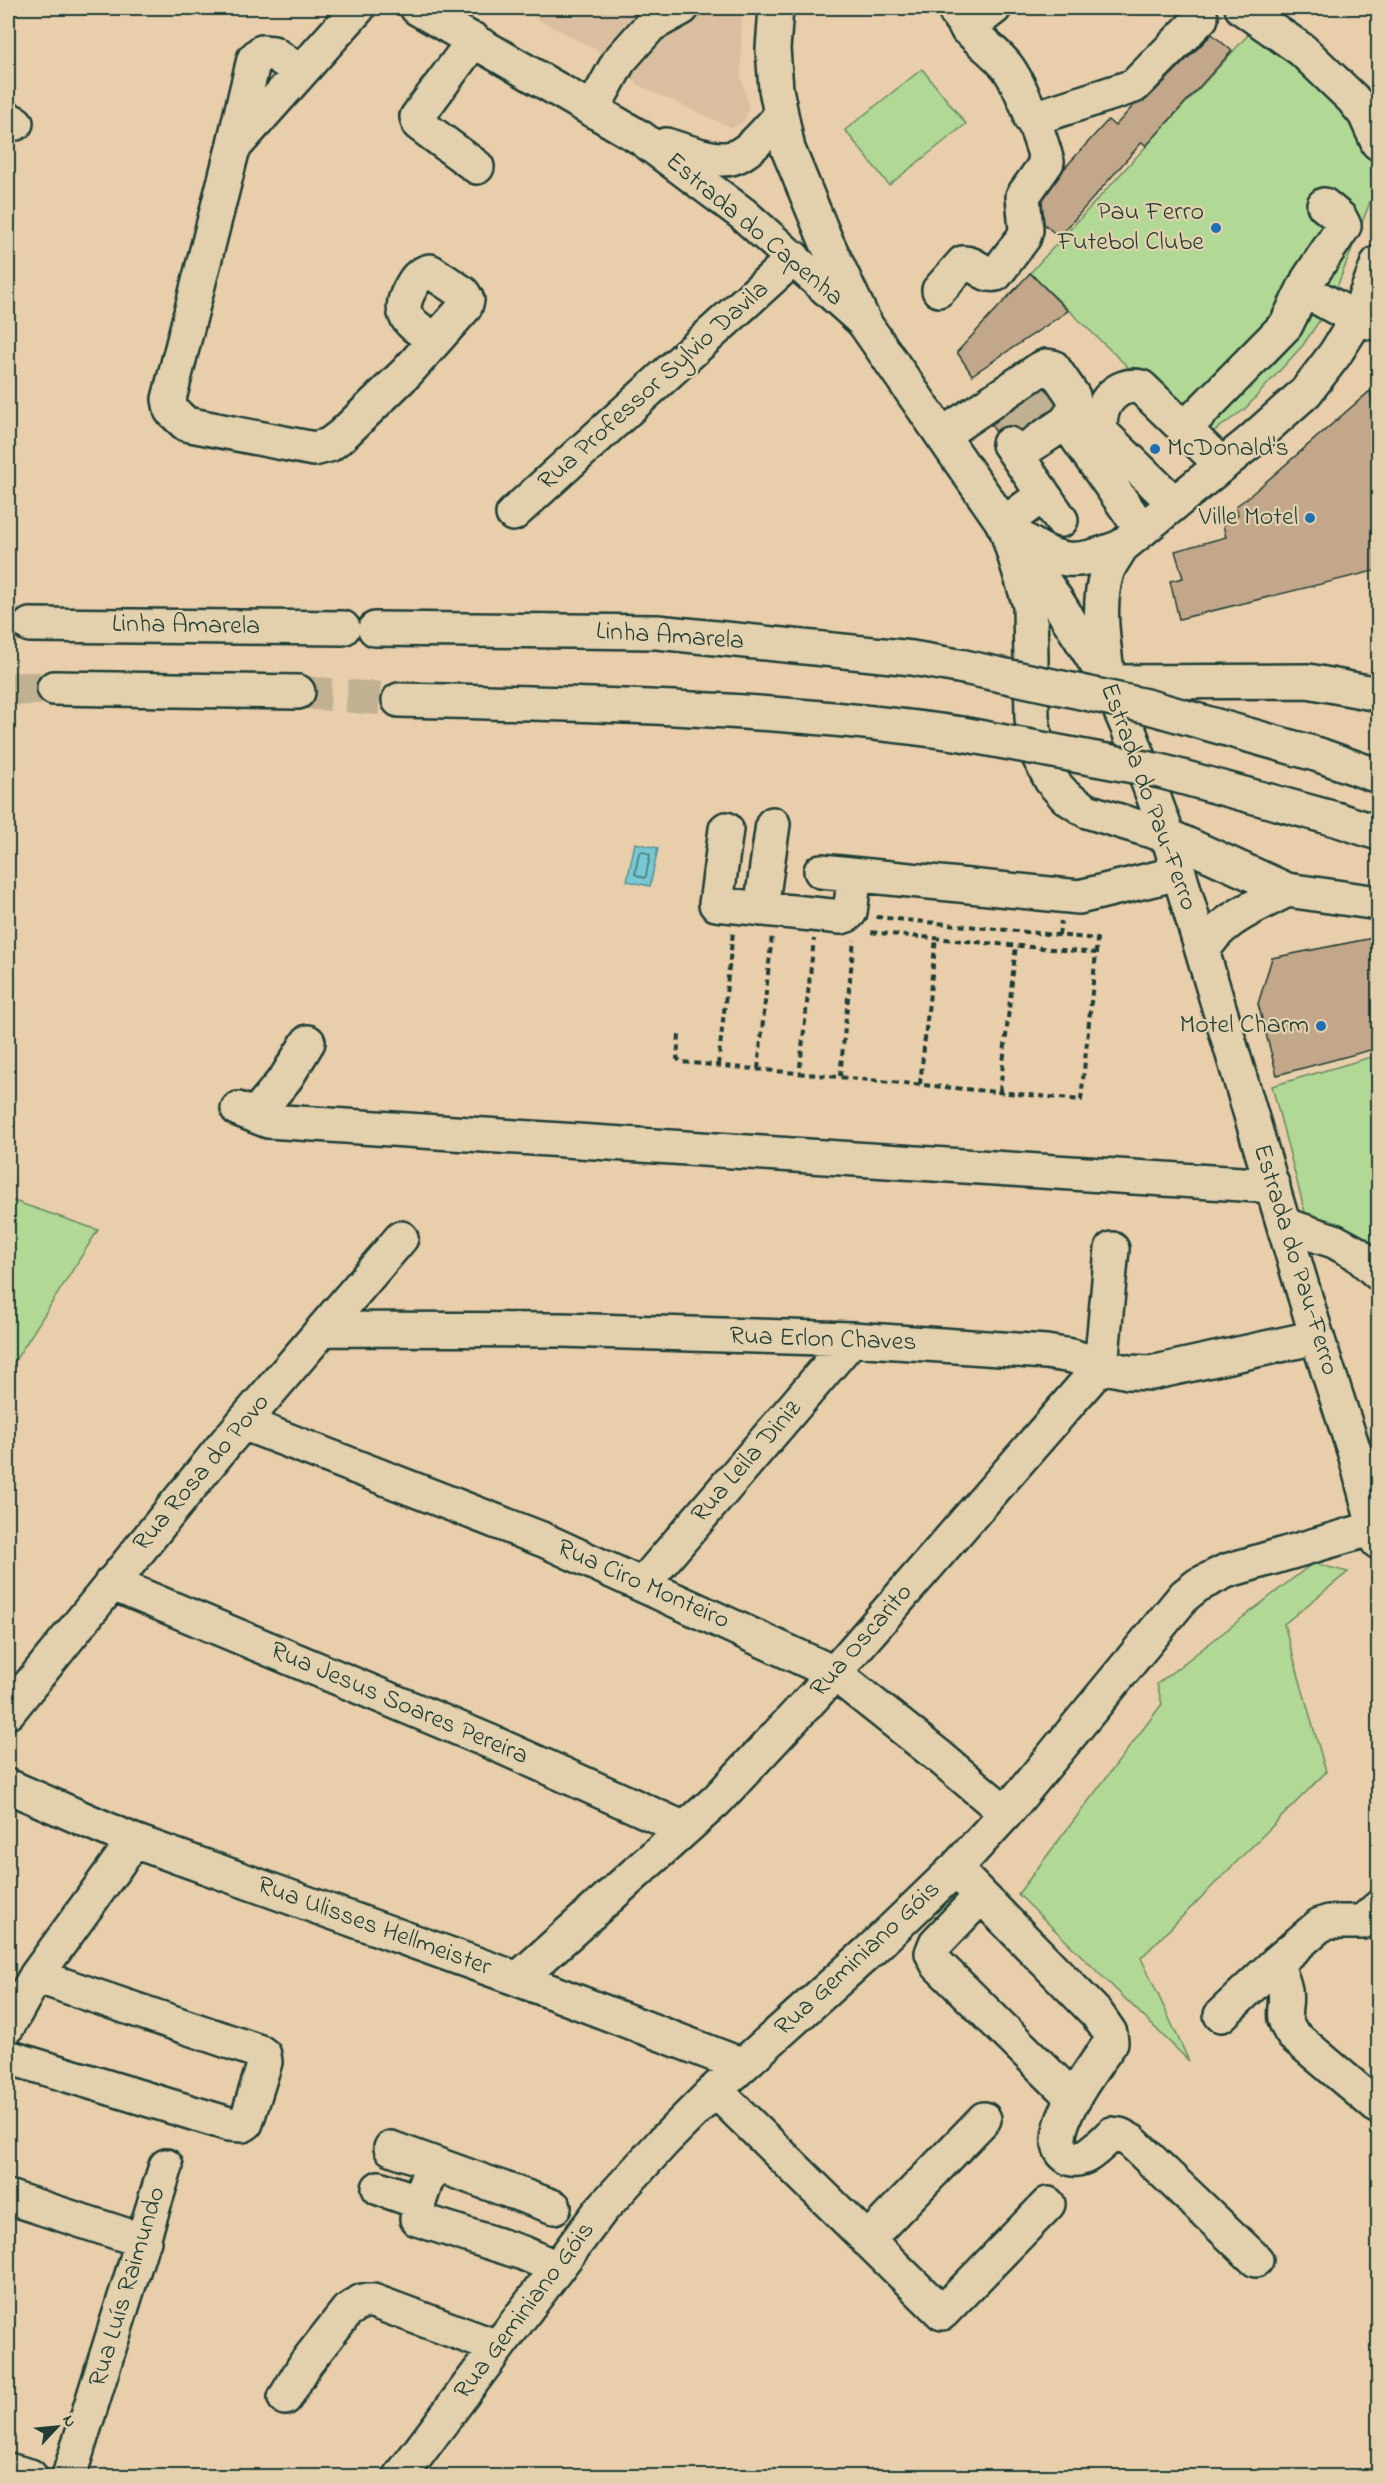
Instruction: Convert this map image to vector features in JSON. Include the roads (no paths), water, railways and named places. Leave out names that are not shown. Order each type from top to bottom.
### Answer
[{"type":"main road","points":[[358,8],[299,71],[233,148],[169,399],[171,410],[186,424],[314,449],[329,446],[407,372],[435,340]]},
{"type":"main road","name":"Estrada do Capenha","points":[[417,8],[641,138],[734,207],[866,324]]},
{"type":"main road","points":[[592,110],[626,54],[651,25],[682,8]]},
{"type":"main road","name":"Estrada do Pau-Ferro","points":[[776,8],[773,49],[780,116],[788,149],[807,198],[866,324],[1055,598],[1108,682],[1128,728],[1168,836],[1317,1337],[1356,1457],[1376,1535]]},
{"type":"main road","points":[[939,290],[963,263],[968,262],[988,275],[996,274],[1024,237],[1026,230],[1022,209],[1023,196],[1047,162],[1015,77],[1005,63],[960,18],[994,8]]},
{"type":"main road","points":[[1242,8],[1302,50],[1352,98],[1372,109],[1378,143]]},
{"type":"main road","points":[[1031,118],[1134,86],[1201,18]]},
{"type":"main road","points":[[474,40],[417,117],[419,124],[477,167]]},
{"type":"main road","name":"Estrada do Capenha","points":[[641,138],[701,157],[718,160],[732,159],[744,154],[755,145],[780,116]]},
{"type":"main road","points":[[1194,420],[1286,325],[1308,280],[1344,226],[1340,218],[1324,204]]},
{"type":"main road","name":"Rua Professor Sylvio Davila","points":[[513,514],[794,258]]},
{"type":"main road","points":[[1005,526],[1058,559],[1093,558],[1132,538],[1222,465],[1306,392],[1335,354],[1368,322],[1378,263]]},
{"type":"main road","points":[[1304,290],[1368,322]]},
{"type":"main road","points":[[1174,503],[1102,432],[1099,422],[1100,410],[1117,392],[1133,386],[1141,387],[1222,465]]},
{"type":"main road","points":[[942,435],[1023,419]]},
{"type":"main road","points":[[1005,526],[1052,508],[1023,419]]},
{"type":"main road","points":[[1023,419],[1132,538]]},
{"type":"main road","points":[[1005,526],[1030,604],[1032,718],[1038,755],[1046,772],[1066,797],[1088,811],[1168,836],[1287,890],[1378,903]]},
{"type":"main road","points":[[1132,538],[1108,570],[1104,588],[1101,620],[1108,682],[1308,681],[1378,694]]},
{"type":"main road","name":"Linha Amarela","points":[[30,625],[343,628]]},
{"type":"main road","name":"Linha Amarela","points":[[375,629],[657,632],[912,658],[1146,706],[1318,755],[1378,776]]},
{"type":"main road","points":[[54,688],[298,692]]},
{"type":"main road","points":[[399,700],[642,705],[833,718],[962,734],[1160,771],[1340,820],[1378,833]]},
{"type":"main road","points":[[768,910],[773,824]]},
{"type":"main road","points":[[726,829],[716,904],[847,915],[851,907],[855,875]]},
{"type":"main road","points":[[821,871],[1079,897],[1179,873]]},
{"type":"main road","points":[[1203,952],[1221,928],[1236,917],[1287,890]]},
{"type":"main road","points":[[308,1042],[286,1078],[246,1112],[268,1121],[1273,1186]]},
{"type":"main road","points":[[1285,1225],[1334,1241],[1356,1253],[1378,1273]]},
{"type":"main road","name":"Rua Rosa do Povo","points":[[8,1712],[243,1423],[401,1238]]},
{"type":"main road","points":[[1101,1366],[1112,1249]]},
{"type":"main road","name":"Rua Erlon Chaves","points":[[323,1329],[561,1330],[852,1339],[1046,1352],[1072,1356],[1128,1372],[1151,1373],[1317,1337]]},
{"type":"main road","name":"Rua Leila Diniz","points":[[642,1584],[852,1339]]},
{"type":"main road","name":"Rua Oscarito","points":[[518,1979],[717,1800],[834,1673],[1101,1366]]},
{"type":"main road","name":"Rua Ciro Monteiro","points":[[243,1423],[544,1540],[834,1673],[1006,1813]]},
{"type":"main road","name":"Rua Geminiano Góis","points":[[401,2476],[496,2347],[602,2210],[664,2140],[742,2065],[872,1949],[955,1869],[1006,1813],[1192,1590],[1226,1571],[1376,1535]]},
{"type":"main road","name":"Rua Jesus Soares Pereira","points":[[111,1583],[491,1742],[685,1829]]},
{"type":"main road","name":"Rua Ulisses Hellmeister","points":[[8,1786],[134,1841],[518,1979],[742,2065]]},
{"type":"main road","points":[[8,2026],[36,1976],[134,1841]]},
{"type":"main road","points":[[955,1869],[1097,2014],[1110,2033],[1111,2042],[1074,2099],[1061,2124],[1058,2141],[1062,2153],[1071,2160],[1080,2160],[1112,2134],[1120,2135],[1131,2141],[1256,2260]]},
{"type":"main road","points":[[981,1896],[936,1943],[932,1953],[938,1965],[1074,2099]]},
{"type":"main road","points":[[1221,2015],[1320,1925],[1329,1922],[1362,1922],[1378,1908]]},
{"type":"main road","points":[[1276,1963],[1285,1988],[1286,2001],[1283,2014],[1293,2035],[1378,2107]]},
{"type":"main road","points":[[8,2057],[229,2124],[243,2125],[246,2122],[265,2062],[264,2055],[260,2052],[36,1976]]},
{"type":"main road","points":[[715,2090],[942,2313],[1048,2204]]},
{"type":"main road","points":[[867,2240],[984,2119]]},
{"type":"main road","points":[[391,2148],[554,2207]]},
{"type":"main road","points":[[432,2164],[416,2216],[420,2221],[523,2253],[557,2268]]},
{"type":"main road","name":"Rua Luís Raimundo","points":[[69,2476],[166,2166]]},
{"type":"main road","points":[[379,2188],[419,2202]]},
{"type":"main road","points":[[8,2197],[144,2241]]},
{"type":"main road","points":[[285,2398],[306,2362],[347,2311],[362,2301],[373,2301],[496,2347]]},
{"type":"main road","points":[[8,2470],[30,2476]]},
{"type":"water","points":[[635,843],[658,848],[650,886],[627,881]]},
{"type":"tunnel","points":[[1031,393],[1048,419]]},
{"type":"tunnel","points":[[1009,407],[1027,433]]},
{"type":"tunnel","points":[[8,625],[30,625]]},
{"type":"tunnel","points":[[8,689],[54,688]]},
{"type":"tunnel","points":[[298,692],[399,700]]},
{"type":"place","name":"Pau Ferro Futebol Clube","points":[[1216,228]]},
{"type":"place","name":"McDonald's","points":[[1155,449]]},
{"type":"place","name":"Ville Motel","points":[[1310,518]]},
{"type":"place","name":"Motel Charm","points":[[1321,1026]]}]
